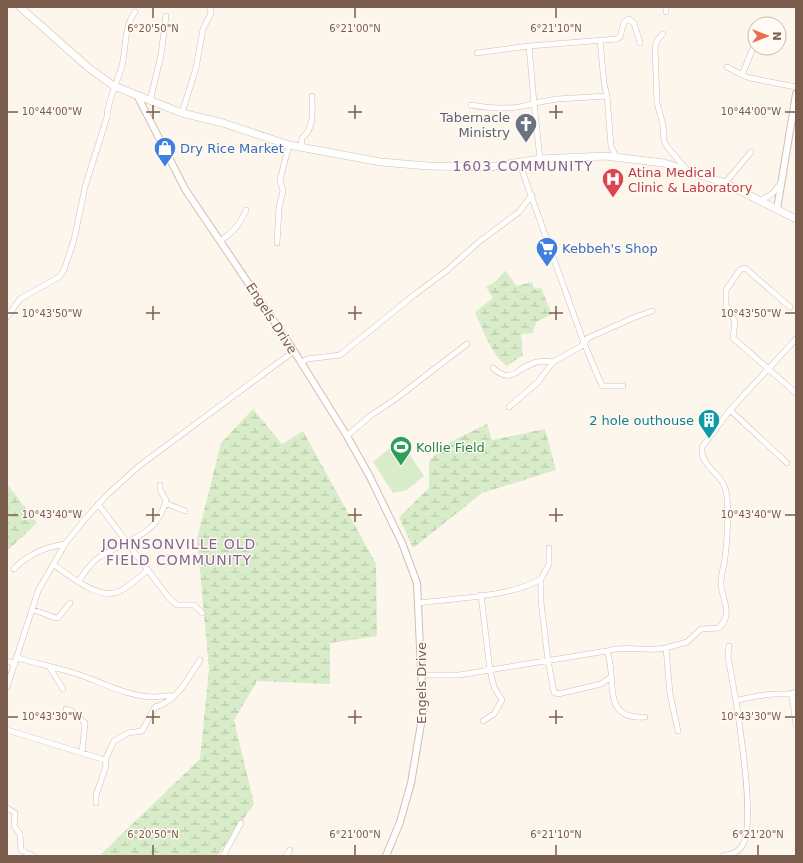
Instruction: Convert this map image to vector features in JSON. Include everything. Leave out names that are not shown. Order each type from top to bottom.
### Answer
[{"type":"main road","points":[[20,7],[90,69],[114,86],[138,97],[182,113],[223,123],[289,145],[381,162],[428,166],[490,167],[540,159],[605,156],[664,163],[725,183],[796,219]]},
{"type":"street","points":[[182,113],[196,68],[204,29],[211,13],[210,7]]},
{"type":"street","points":[[7,317],[20,299],[59,277],[64,270],[74,240],[85,186],[107,117],[108,106],[114,86],[122,66],[130,23],[135,12]]},
{"type":"street","points":[[150,101],[161,55],[166,16]]},
{"type":"street","points":[[477,53],[529,46],[617,40],[620,37],[624,22],[629,19],[634,23],[640,43]]},
{"type":"street","points":[[663,34],[658,39],[655,47],[657,102],[664,125],[664,141],[668,148],[687,170]]},
{"type":"street","points":[[600,40],[611,146],[616,157]]},
{"type":"street","points":[[529,46],[540,159]]},
{"type":"street","points":[[742,74],[750,56]]},
{"type":"street","points":[[727,67],[750,78],[796,87]]},
{"type":"street","points":[[777,209],[794,127],[796,94]]},
{"type":"street","points":[[301,148],[302,138],[308,133],[313,115],[312,96]]},
{"type":"street","points":[[471,105],[487,108],[517,108],[556,99],[607,96]]},
{"type":"street","name":"Engels Drive","points":[[138,97],[185,188],[294,351],[347,436],[370,477],[402,543],[417,583],[423,712],[416,756],[404,808],[386,856]]},
{"type":"street","points":[[277,243],[279,208],[283,191],[280,180],[289,145]]},
{"type":"street","points":[[725,183],[751,152]]},
{"type":"street","points":[[519,162],[584,343],[602,386],[623,386]]},
{"type":"street","points":[[760,201],[772,194],[782,182]]},
{"type":"street","points":[[301,363],[307,359],[340,355],[414,295],[446,272],[480,241],[519,212],[532,195]]},
{"type":"street","points":[[220,241],[235,230],[241,223],[246,210]]},
{"type":"street","points":[[790,307],[745,268],[740,270],[726,290],[726,305],[736,322],[733,338],[796,393]]},
{"type":"street","points":[[509,407],[538,382],[553,362],[584,343],[598,332],[652,311]]},
{"type":"street","points":[[422,675],[459,675],[607,651],[632,648],[654,650],[666,648],[688,642],[702,629],[719,628],[726,622],[727,613],[721,584],[725,558],[727,506],[726,489],[722,481],[706,464],[702,455],[704,444],[730,410],[796,339]]},
{"type":"street","points":[[347,436],[370,416],[394,400],[467,344]]},
{"type":"street","points":[[7,687],[18,658],[38,591],[65,544],[98,504],[139,466],[294,351]]},
{"type":"street","points":[[493,368],[501,375],[505,376],[515,373],[536,362],[553,362]]},
{"type":"street","points":[[730,410],[787,463]]},
{"type":"street","points":[[78,582],[97,558],[142,535],[154,524],[160,515],[166,500],[160,485]]},
{"type":"street","points":[[165,503],[185,511]]},
{"type":"street","points":[[98,504],[169,598],[178,605],[191,604],[202,613]]},
{"type":"street","points":[[14,569],[24,558],[41,550],[65,544]]},
{"type":"street","points":[[549,548],[549,564],[541,579],[541,602],[548,661],[554,692],[558,694],[601,684],[611,677]]},
{"type":"street","points":[[53,564],[78,582],[97,591],[112,593],[119,592],[148,570]]},
{"type":"street","points":[[419,603],[512,591],[530,586],[541,579]]},
{"type":"street","points":[[481,595],[490,670],[494,687],[502,700],[494,714],[483,722]]},
{"type":"street","points":[[32,610],[45,612],[50,616],[58,618],[70,603]]},
{"type":"street","points":[[723,856],[733,853],[742,846],[748,828],[742,743],[728,658],[729,646]]},
{"type":"street","points":[[666,648],[670,694],[678,732]]},
{"type":"street","points":[[607,651],[612,660],[612,694],[618,709],[627,715],[646,717]]},
{"type":"street","points":[[18,658],[79,675],[106,686],[154,697],[162,695],[174,696]]},
{"type":"street","points":[[96,802],[96,795],[106,766],[105,760],[114,741],[128,733],[142,731],[155,707],[163,705],[174,696],[200,660]]},
{"type":"street","points":[[7,661],[15,664]]},
{"type":"street","points":[[50,668],[63,689]]},
{"type":"street","points":[[736,701],[744,698],[794,693],[796,726]]},
{"type":"street","points":[[66,710],[72,711],[85,723],[82,753]]},
{"type":"street","points":[[7,730],[105,760]]},
{"type":"street","points":[[7,808],[15,813],[14,826],[20,834],[21,856]]},
{"type":"street","points":[[223,856],[241,823]]},
{"type":"street","points":[[21,850],[33,856]]},
{"type":"street","points":[[286,856],[290,850]]},
{"type":"green space","points":[[505,271],[517,286],[532,282],[534,289],[541,288],[552,314],[536,322],[533,333],[521,334],[523,355],[507,366],[492,349],[475,312],[493,298],[486,287],[495,282]]},
{"type":"green space","points":[[253,409],[282,444],[303,431],[376,564],[377,636],[330,643],[330,684],[257,681],[234,720],[254,804],[217,856],[99,856],[200,759],[209,669],[197,539],[221,443]]},
{"type":"green space","points":[[487,424],[492,440],[545,429],[556,470],[482,493],[413,548],[399,517],[429,488],[429,461],[444,445]]},
{"type":"green space","points":[[400,440],[424,476],[407,490],[393,493],[373,462]]},
{"type":"green space","points":[[7,484],[37,523],[7,551]]},
{"type":"place","name":"Tabernacle Ministry","points":[[526,144]]},
{"type":"place","name":"Dry Rice Market","points":[[165,168]]},
{"type":"place","name":"Atina Medical Clinic & Laboratory","points":[[613,198]]},
{"type":"place","name":"Kebbeh's Shop","points":[[547,268]]},
{"type":"place","name":"2 hole outhouse","points":[[709,440]]},
{"type":"place","name":"Kollie Field","points":[[401,466]]},
{"type":"district","name":"1603 COMMUNITY","points":[[523,166]]},
{"type":"district","name":"JOHNSONVILLE OLD FIELD COMMUNITY","points":[[179,552]]}]
